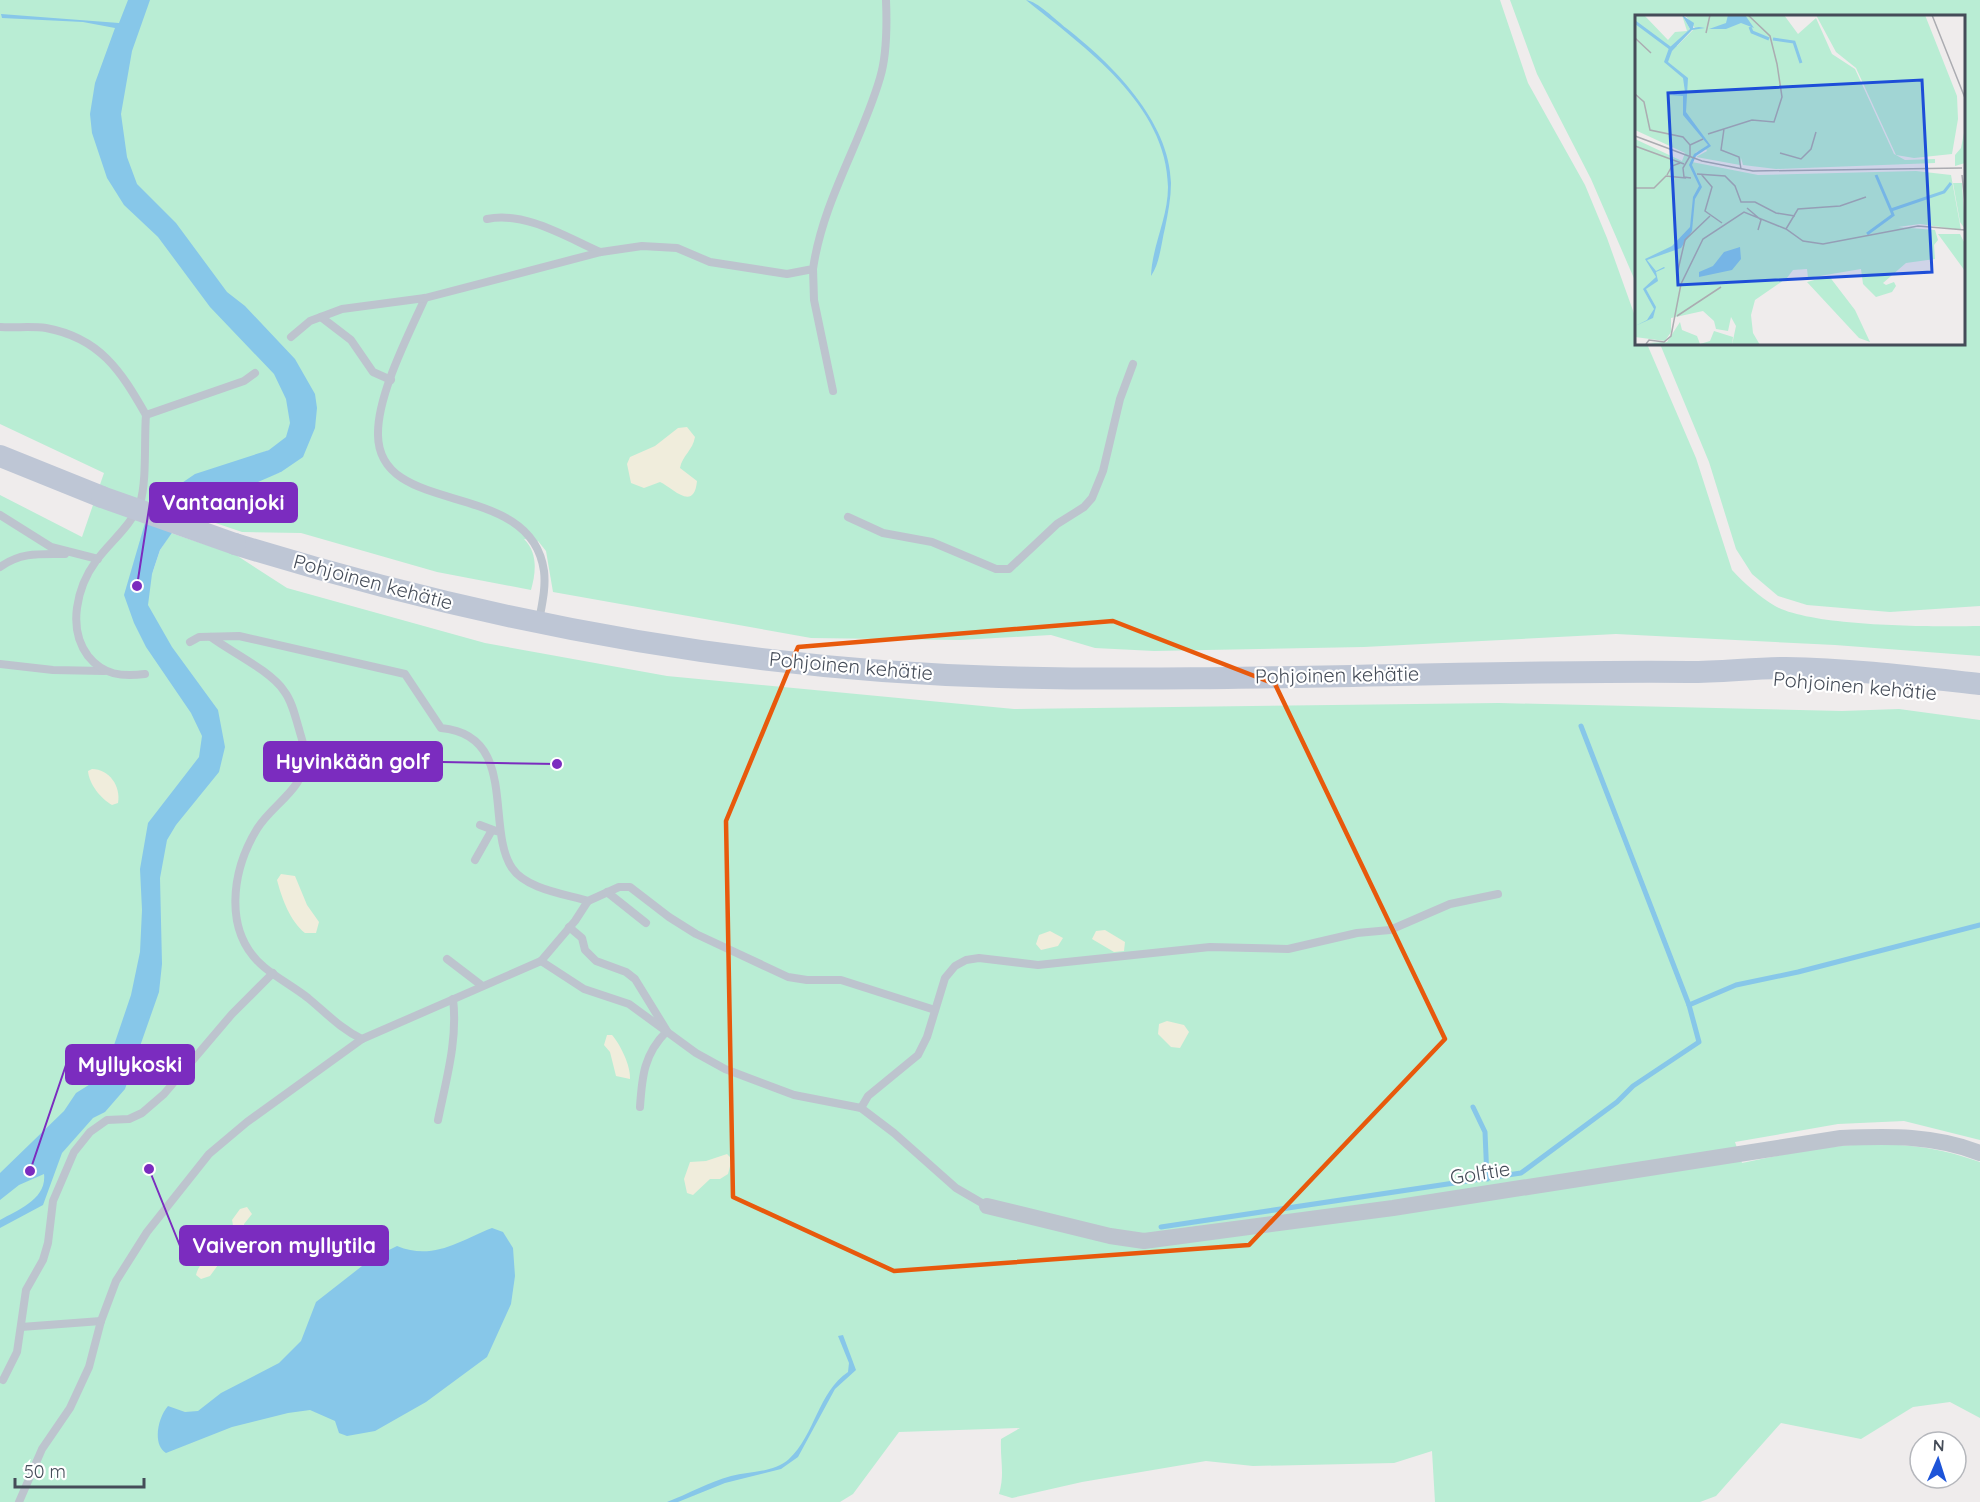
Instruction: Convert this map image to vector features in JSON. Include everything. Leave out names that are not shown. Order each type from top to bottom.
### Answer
[{"type":"main road","name":"Pohjoinen kehätie","points":[[0,456],[102,497],[236,544],[400,591],[539,623],[631,641],[756,658],[860,669],[996,677],[1216,677],[1561,670],[1731,672],[1785,668],[1907,676],[1980,684]]},
{"type":"main road","name":"Pohjoinen kehätie","points":[[1731,672],[1780,679],[1826,681],[1980,698]]},
{"type":"street","name":"Golftie","points":[[987,1206],[1110,1236],[1144,1241],[1381,1210],[1841,1138],[1893,1136],[1930,1138],[1980,1153]]},
{"type":"lane","points":[[833,391],[814,300],[813,268],[818,237],[828,206],[881,76],[886,0]]},
{"type":"lane","points":[[487,219],[501,216],[524,220],[601,252]]},
{"type":"lane","points":[[291,337],[310,321],[342,309],[425,298],[601,252],[642,246],[676,248],[710,262],[787,274],[813,268]]},
{"type":"lane","points":[[425,298],[379,415],[377,437],[386,465],[398,477],[417,487],[483,506],[505,517],[525,531],[534,542],[544,570],[544,592],[539,623]]},
{"type":"lane","points":[[321,317],[351,340],[374,372],[391,380]]},
{"type":"lane","points":[[0,327],[45,328],[100,350],[131,389],[146,415],[141,500],[127,526],[98,559],[80,595],[76,625],[85,651],[104,671]]},
{"type":"lane","points":[[848,517],[883,533],[932,542],[996,569],[1009,569],[1057,524],[1084,507],[1092,498],[1103,471],[1120,399],[1133,364]]},
{"type":"lane","points":[[146,415],[244,381],[255,373]]},
{"type":"lane","points":[[0,515],[51,547],[98,559]]},
{"type":"lane","points":[[0,567],[14,557],[32,554],[75,554]]},
{"type":"lane","points":[[190,642],[199,637],[238,636],[405,674],[441,728],[459,730],[472,737],[483,752],[493,772],[499,795],[502,834],[507,857],[513,869],[525,879],[588,901]]},
{"type":"lane","points":[[211,637],[248,661],[284,690],[294,711],[305,754],[299,781],[269,811],[256,831],[241,864],[234,896],[240,933],[249,951],[273,973],[347,1032],[362,1039]]},
{"type":"lane","points":[[0,664],[54,670],[104,671],[128,676],[146,674]]},
{"type":"lane","points":[[480,825],[502,834]]},
{"type":"lane","points":[[475,860],[492,830]]},
{"type":"lane","points":[[20,1502],[42,1449],[70,1408],[89,1367],[101,1321],[116,1281],[147,1232],[208,1154],[247,1122],[362,1039],[481,985],[541,961],[588,901],[619,887],[630,887],[669,917],[696,934],[788,977],[807,980],[841,980],[935,1010]]},
{"type":"lane","points":[[607,892],[646,923]]},
{"type":"lane","points":[[861,1108],[868,1096],[918,1055],[945,978],[955,966],[966,960],[979,958],[1038,965],[1210,947],[1288,949],[1357,933],[1390,930],[1450,904],[1498,894]]},
{"type":"lane","points":[[569,927],[582,938],[589,956],[626,972],[634,979],[667,1031]]},
{"type":"lane","points":[[447,959],[481,985]]},
{"type":"lane","points":[[541,961],[584,989],[629,1004],[696,1053],[724,1070],[794,1095],[861,1108],[894,1133],[956,1188],[987,1206]]},
{"type":"lane","points":[[3,1380],[18,1352],[26,1290],[43,1260],[48,1242],[53,1201],[74,1152],[90,1132],[107,1120],[129,1119],[142,1113],[164,1094],[232,1014],[273,973]]},
{"type":"lane","points":[[438,1120],[453,1047],[455,1022],[453,999]]},
{"type":"lane","points":[[640,1107],[642,1071],[648,1056],[667,1031]]},
{"type":"lane","points":[[21,1327],[101,1321]]},
{"type":"highlighted area","points":[[1113,621],[1275,684],[1445,1039],[1249,1245],[894,1271],[733,1197],[726,821],[798,647]]},
{"type":"green space","points":[[0,0],[1500,0],[1528,83],[1585,185],[1607,238],[1635,316],[1635,345],[1647,345],[1696,458],[1732,570],[1763,598],[1793,613],[1844,622],[1980,626],[1980,656],[1835,645],[1616,634],[1364,647],[1154,651],[1095,648],[1051,635],[960,640],[811,638],[553,592],[546,551],[538,541],[524,539],[532,550],[535,563],[531,590],[437,572],[301,533],[242,532],[186,513],[194,501],[281,472],[269,450],[173,489],[152,574],[160,550],[171,533],[236,555],[287,588],[485,643],[667,676],[1014,709],[1499,703],[1842,711],[1899,709],[1980,720],[1980,1140],[1904,1121],[1838,1124],[1735,1142],[1742,1163],[1833,1147],[1891,1144],[1950,1153],[1980,1162],[1980,1418],[1950,1402],[1913,1407],[1861,1439],[1781,1423],[1716,1496],[1700,1502],[1435,1502],[1432,1451],[1394,1463],[1253,1466],[1206,1461],[1082,1482],[1012,1498],[999,1494],[1002,1473],[1001,1439],[1020,1428],[899,1432],[853,1494],[840,1502],[0,1502],[0,495],[82,537],[104,473],[0,424]]},
{"type":"green space","points":[[1510,0],[1980,0],[1980,606],[1890,612],[1807,605],[1778,596],[1752,574],[1736,549],[1709,462],[1660,345],[1965,345],[1965,15],[1635,15],[1635,281],[1591,179],[1537,74]]},
{"type":"sand","points":[[687,427],[695,437],[680,468],[697,481],[692,495],[687,497],[682,495],[660,482],[644,488],[631,483],[627,464],[630,457],[655,446],[678,428]]},
{"type":"sand","points":[[92,769],[104,772],[116,785],[118,803],[112,805],[96,791],[88,771]]},
{"type":"sand","points":[[281,874],[295,876],[307,905],[319,922],[316,933],[305,933],[291,916],[277,880]]},
{"type":"sand","points":[[1105,930],[1125,942],[1124,951],[1114,952],[1092,939],[1096,931]]},
{"type":"sand","points":[[1050,931],[1063,938],[1058,946],[1041,950],[1036,944],[1039,935]]},
{"type":"sand","points":[[1167,1021],[1184,1025],[1189,1032],[1180,1048],[1171,1047],[1158,1034],[1159,1024]]},
{"type":"sand","points":[[607,1035],[612,1035],[621,1049],[629,1068],[630,1079],[616,1076],[610,1052],[604,1045]]},
{"type":"sand","points":[[727,1154],[732,1159],[728,1174],[720,1179],[710,1179],[693,1195],[687,1193],[684,1179],[690,1162],[706,1161]]},
{"type":"sand","points":[[247,1207],[252,1214],[244,1224],[245,1241],[242,1249],[226,1254],[210,1276],[201,1279],[196,1275],[199,1267],[230,1236],[233,1229],[232,1220],[240,1209]]},
{"type":"water","points":[[128,0],[150,0],[132,51],[121,114],[127,157],[137,184],[176,223],[227,292],[245,306],[295,359],[315,394],[317,408],[315,428],[303,457],[281,472],[258,482],[194,501],[160,550],[152,574],[148,605],[172,647],[218,710],[225,747],[219,772],[176,825],[167,840],[160,878],[162,964],[159,992],[125,1089],[105,1112],[93,1118],[62,1153],[43,1205],[0,1228],[0,1220],[23,1208],[36,1197],[44,1183],[44,1174],[19,1185],[0,1200],[0,1173],[64,1111],[76,1093],[92,1083],[111,1054],[131,995],[140,952],[142,910],[140,869],[148,823],[199,757],[202,736],[191,713],[146,647],[124,595],[145,523],[173,489],[195,474],[269,450],[286,437],[290,423],[286,399],[274,374],[210,307],[158,237],[124,205],[107,178],[92,133],[90,114],[95,83],[115,28],[83,22],[2,18],[1,14],[119,23]]},
{"type":"water","points":[[1026,0],[1046,11],[1119,76],[1149,116],[1160,138],[1168,160],[1171,183],[1160,253],[1151,276],[1168,187],[1164,157],[1154,129],[1138,104],[1118,80],[1073,37]]},
{"type":"water","points":[[492,1228],[503,1232],[513,1248],[515,1276],[511,1304],[487,1357],[426,1402],[375,1431],[347,1436],[339,1433],[335,1421],[310,1410],[232,1427],[166,1453],[162,1449],[159,1444],[158,1431],[164,1411],[168,1406],[185,1412],[198,1411],[221,1393],[279,1363],[301,1341],[316,1302],[371,1259],[397,1246],[422,1251],[446,1248]]},
{"type":"water","points":[[843,1335],[856,1370],[835,1389],[798,1457],[781,1469],[725,1483],[678,1502],[667,1502],[738,1474],[776,1467],[789,1459],[805,1438],[830,1391],[848,1372],[849,1363],[838,1336]]},
{"type":"waterway","points":[[1581,726],[1689,1005]]},
{"type":"waterway","points":[[1161,1227],[1521,1173],[1617,1102],[1633,1086],[1699,1042],[1689,1005],[1736,985],[1798,972],[1980,925]]},
{"type":"waterway","points":[[1473,1107],[1485,1132],[1487,1179]]},
{"type":"place","name":"Vantaanjoki","points":[[137,586]]},
{"type":"place","name":"Hyvinkään golf","points":[[557,764]]},
{"type":"place","name":"Vaiveron myllytila","points":[[149,1169]]},
{"type":"place","name":"Myllykoski","points":[[30,1171]]}]
